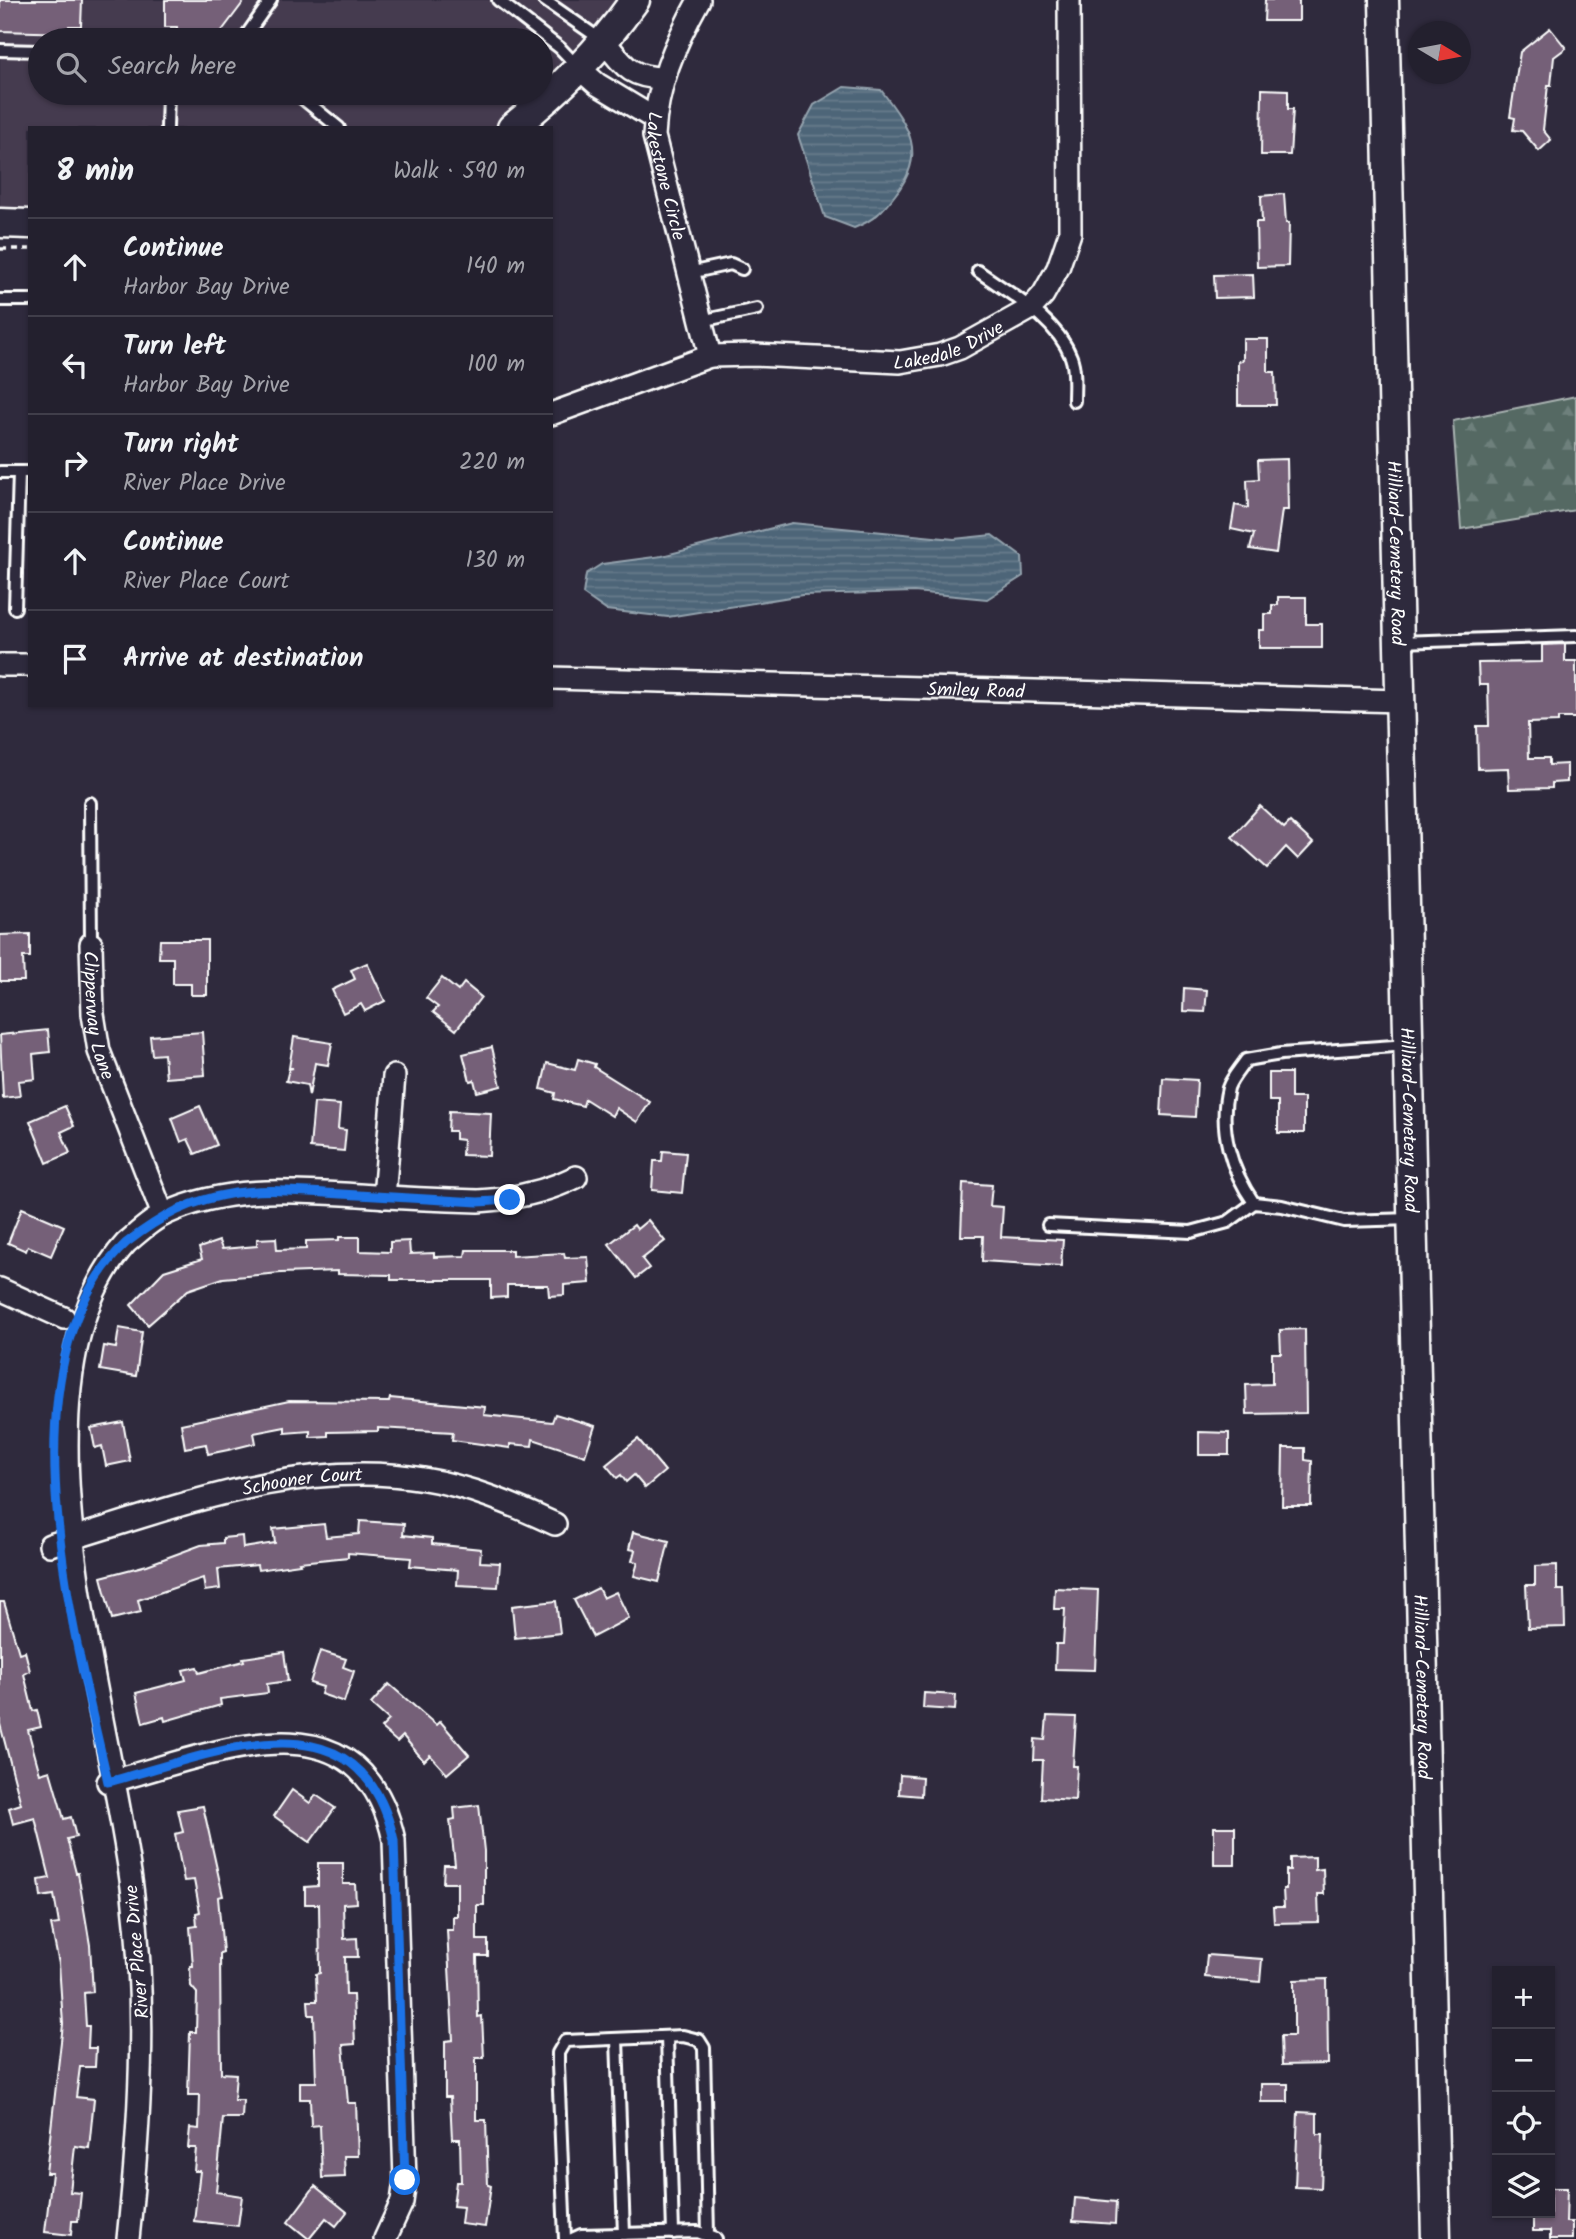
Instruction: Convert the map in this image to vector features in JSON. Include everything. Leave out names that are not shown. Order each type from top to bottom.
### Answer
[{"type":"main road","points":[[553,94],[581,70],[635,0]]},
{"type":"main road","name":"Hilliard-Cemetery Road","points":[[1384,0],[1436,2239]]},
{"type":"main road","points":[[514,126],[539,105]]},
{"type":"main road","points":[[0,223],[28,224]]},
{"type":"street","name":"Lakestone Circle","points":[[699,0],[663,78],[654,136],[710,356]]},
{"type":"street","name":"Lakedale Drive","points":[[553,413],[710,356],[922,360],[960,348],[1030,309],[1043,295],[1058,268],[1070,233],[1073,206],[1069,163],[1069,0]]},
{"type":"street","points":[[605,42],[628,70],[643,77],[663,78]]},
{"type":"street","points":[[581,70],[655,119]]},
{"type":"street","points":[[0,665],[28,666]]},
{"type":"street","name":"Smiley Road","points":[[553,678],[1401,701]]},
{"type":"street","name":"Clipperway Lane","points":[[91,944],[93,1014],[99,1051],[163,1215]]},
{"type":"street","points":[[384,1197],[394,1076]]},
{"type":"street","points":[[56,1343],[64,1318],[105,1258],[163,1215],[234,1193],[274,1190],[478,1202],[510,1200],[555,1187],[576,1177]]},
{"type":"street","points":[[0,1289],[64,1318]]},
{"type":"street","name":"Schooner Court","points":[[50,1545],[263,1482],[324,1476],[382,1475],[425,1479],[516,1506],[555,1524]]},
{"type":"street","points":[[47,1518],[54,1569]]},
{"type":"street","name":"River Place Drive","points":[[61,1605],[108,1782],[133,1893],[143,2028],[138,2146],[128,2239]]},
{"type":"street","points":[[108,1782],[263,1742],[295,1741],[325,1749],[347,1760],[365,1775],[378,1791],[388,1814],[394,1840],[405,2180],[402,2202],[385,2239]]},
{"type":"lane","points":[[251,28],[271,0]]},
{"type":"lane","points":[[498,0],[534,28]]},
{"type":"lane","points":[[544,0],[605,42]]},
{"type":"lane","points":[[553,43],[581,70]]},
{"type":"lane","points":[[0,50],[28,51]]},
{"type":"lane","points":[[615,95],[628,70]]},
{"type":"lane","points":[[167,126],[168,105]]},
{"type":"lane","points":[[311,105],[337,126]]},
{"type":"lane","points":[[689,274],[735,259],[743,269]]},
{"type":"lane","points":[[978,271],[1049,326],[1071,357],[1074,401]]},
{"type":"lane","points":[[0,300],[28,300]]},
{"type":"lane","points":[[701,321],[757,309]]},
{"type":"lane","points":[[0,472],[24,472],[15,608]]},
{"type":"lane","points":[[1399,642],[1576,636]]},
{"type":"lane","name":"Clipperway Lane","points":[[90,803],[91,944]]},
{"type":"lane","points":[[1254,1203],[1237,1180],[1224,1128],[1229,1086],[1246,1060],[1281,1054],[1408,1045]]},
{"type":"lane","points":[[1048,1224],[1191,1231],[1228,1222],[1254,1203],[1282,1206],[1345,1221],[1412,1219]]},
{"type":"lane","points":[[667,2037],[673,2233]]},
{"type":"lane","points":[[565,2239],[558,2053],[565,2040],[667,2037],[692,2037],[699,2040],[704,2048],[712,2237],[673,2233],[581,2235],[572,2239]]},
{"type":"lane","points":[[617,2039],[624,2234]]},
{"type":"path","points":[[0,249],[28,249]]},
{"type":"shaded area","points":[[0,0],[634,0],[553,92],[553,28],[28,28],[28,105],[541,105],[523,126],[28,126],[28,225],[0,224]]},
{"type":"green space","points":[[1576,396],[1576,510],[1461,529],[1453,421]]},
{"type":"water","points":[[844,87],[881,90],[906,128],[912,153],[911,166],[895,195],[877,215],[854,228],[825,217],[798,135],[814,105]]},
{"type":"water","points":[[792,523],[954,539],[992,535],[1022,557],[1023,576],[987,599],[914,592],[802,595],[668,617],[606,610],[583,594],[586,574],[602,564],[662,556]]},
{"type":"building","points":[[0,0],[82,0],[81,26],[28,28],[28,32],[0,31]]},
{"type":"building","points":[[165,0],[245,0],[224,28],[165,27]]},
{"type":"building","points":[[1265,0],[1299,0],[1299,21],[1264,21]]},
{"type":"building","points":[[1550,28],[1566,48],[1554,57],[1543,130],[1551,140],[1539,151],[1522,131],[1513,130],[1515,118],[1510,117],[1520,52]]},
{"type":"building","points":[[1262,89],[1288,90],[1288,109],[1293,109],[1290,155],[1261,155]]},
{"type":"building","points":[[1284,194],[1286,223],[1289,223],[1288,266],[1257,267],[1256,222],[1262,222],[1261,196]]},
{"type":"building","points":[[1253,274],[1254,297],[1215,298],[1214,275]]},
{"type":"building","points":[[1243,339],[1268,339],[1268,372],[1275,372],[1276,405],[1238,405],[1238,361],[1243,360]]},
{"type":"building","points":[[1287,459],[1288,510],[1282,510],[1276,553],[1250,549],[1254,534],[1231,529],[1235,505],[1248,508],[1247,480],[1259,479],[1258,460]]},
{"type":"building","points":[[1278,597],[1306,597],[1306,624],[1322,624],[1322,648],[1259,648],[1259,630],[1264,630],[1264,614],[1272,614],[1272,605],[1278,605]]},
{"type":"building","points":[[1565,644],[1565,661],[1576,661],[1576,718],[1558,718],[1558,722],[1528,723],[1529,758],[1549,758],[1549,765],[1567,764],[1567,782],[1552,783],[1552,788],[1509,789],[1508,768],[1478,769],[1477,726],[1489,726],[1488,685],[1479,685],[1478,663],[1542,662],[1542,645]]},
{"type":"building","points":[[1260,806],[1284,828],[1290,822],[1313,843],[1298,859],[1286,847],[1267,868],[1232,837]]},
{"type":"building","points":[[30,934],[30,957],[23,957],[24,981],[0,981],[0,935]]},
{"type":"building","points":[[160,940],[207,940],[207,995],[191,995],[191,984],[173,984],[173,958],[159,958]]},
{"type":"building","points":[[367,963],[385,1001],[365,1011],[361,1004],[343,1013],[332,990],[355,979],[351,970]]},
{"type":"building","points":[[442,978],[458,991],[464,983],[481,997],[456,1030],[433,1012],[438,1007],[426,998]]},
{"type":"building","points":[[1184,988],[1207,990],[1205,1012],[1183,1011]]},
{"type":"building","points":[[48,1030],[50,1052],[33,1054],[35,1079],[18,1081],[20,1096],[3,1098],[0,1035]]},
{"type":"building","points":[[202,1032],[205,1075],[166,1078],[164,1054],[152,1055],[150,1036]]},
{"type":"building","points":[[294,1037],[332,1043],[328,1065],[315,1063],[309,1096],[307,1085],[286,1081],[289,1069],[293,1068],[289,1068]]},
{"type":"building","points":[[492,1047],[501,1086],[477,1092],[474,1080],[470,1081],[463,1054]]},
{"type":"building","points":[[578,1059],[595,1064],[594,1067],[650,1102],[637,1122],[616,1108],[612,1116],[585,1099],[583,1106],[554,1099],[555,1093],[541,1089],[547,1063],[575,1070]]},
{"type":"building","points":[[1269,1073],[1291,1073],[1291,1098],[1304,1098],[1304,1133],[1278,1133],[1278,1101],[1269,1101]]},
{"type":"building","points":[[1163,1078],[1197,1080],[1195,1117],[1161,1115]]},
{"type":"building","points":[[314,1103],[340,1105],[338,1129],[346,1130],[344,1151],[310,1148]]},
{"type":"building","points":[[65,1106],[74,1126],[61,1132],[70,1153],[47,1163],[30,1121]]},
{"type":"building","points":[[200,1106],[217,1145],[195,1154],[188,1139],[181,1142],[172,1118]]},
{"type":"building","points":[[449,1111],[491,1113],[489,1156],[462,1155],[463,1140],[455,1139],[455,1131],[448,1131]]},
{"type":"building","points":[[663,1151],[686,1153],[682,1193],[652,1190],[654,1161],[662,1161]]},
{"type":"building","points":[[963,1183],[992,1185],[990,1206],[1003,1207],[1001,1237],[1063,1240],[1061,1266],[982,1261],[983,1236],[961,1236]]},
{"type":"building","points":[[22,1208],[64,1226],[51,1256],[28,1246],[26,1251],[8,1243]]},
{"type":"building","points":[[648,1220],[665,1241],[642,1259],[649,1268],[636,1278],[609,1244],[634,1225],[637,1229]]},
{"type":"building","points":[[339,1237],[360,1237],[360,1251],[390,1252],[390,1242],[409,1241],[410,1254],[434,1253],[434,1257],[465,1256],[466,1250],[512,1250],[512,1256],[564,1253],[565,1258],[588,1257],[590,1283],[564,1285],[564,1295],[549,1296],[548,1285],[507,1285],[507,1297],[491,1298],[491,1280],[391,1280],[391,1275],[338,1274],[338,1271],[281,1273],[223,1278],[188,1290],[148,1325],[131,1305],[164,1271],[202,1259],[199,1248],[219,1241],[222,1249],[257,1246],[257,1239],[276,1238],[277,1250],[306,1249],[306,1241],[339,1240]]},
{"type":"building","points":[[119,1328],[142,1332],[136,1376],[100,1370],[104,1346],[116,1348]]},
{"type":"building","points":[[1305,1329],[1306,1413],[1247,1414],[1246,1385],[1272,1384],[1272,1353],[1281,1353],[1280,1330]]},
{"type":"building","points":[[390,1398],[485,1407],[484,1415],[552,1422],[555,1414],[595,1426],[585,1456],[533,1439],[532,1446],[510,1444],[510,1448],[452,1440],[453,1432],[378,1428],[378,1431],[328,1432],[328,1436],[310,1437],[310,1431],[285,1433],[285,1427],[254,1433],[256,1443],[228,1450],[208,1454],[206,1444],[185,1448],[181,1424],[289,1401],[389,1402]]},
{"type":"building","points":[[123,1422],[130,1461],[106,1466],[102,1446],[95,1448],[91,1428]]},
{"type":"building","points":[[1199,1432],[1229,1433],[1229,1455],[1199,1455]]},
{"type":"building","points":[[638,1439],[665,1471],[645,1488],[634,1475],[626,1482],[621,1475],[617,1478],[606,1465]]},
{"type":"building","points":[[1283,1448],[1305,1448],[1305,1460],[1312,1461],[1311,1506],[1282,1506]]},
{"type":"building","points":[[360,1521],[404,1524],[403,1535],[432,1538],[432,1544],[481,1549],[480,1562],[500,1563],[498,1587],[457,1585],[458,1570],[410,1566],[411,1558],[348,1553],[348,1557],[258,1570],[257,1565],[218,1569],[220,1589],[205,1591],[203,1578],[138,1600],[141,1612],[112,1619],[101,1577],[147,1565],[201,1545],[223,1543],[223,1538],[242,1536],[243,1548],[275,1543],[273,1529],[324,1524],[326,1537],[359,1534]]},
{"type":"building","points":[[633,1532],[669,1541],[659,1582],[634,1576],[638,1562],[632,1561],[635,1550],[629,1549]]},
{"type":"building","points":[[1557,1565],[1557,1590],[1564,1590],[1565,1627],[1528,1628],[1526,1585],[1535,1585],[1535,1566]]},
{"type":"building","points":[[598,1588],[603,1598],[616,1592],[629,1618],[593,1637],[574,1600]]},
{"type":"building","points":[[1055,1588],[1098,1590],[1095,1670],[1055,1669],[1056,1644],[1063,1644],[1065,1609],[1054,1609]]},
{"type":"building","points":[[556,1601],[560,1633],[515,1638],[512,1606]]},
{"type":"building","points":[[0,1602],[4,1602],[19,1653],[25,1651],[30,1671],[24,1674],[33,1711],[37,1710],[41,1727],[28,1730],[40,1774],[50,1771],[64,1819],[71,1817],[76,1837],[67,1839],[78,1873],[90,1945],[93,1992],[84,1993],[86,2026],[89,2026],[88,2048],[96,2048],[95,2067],[80,2067],[76,2097],[94,2099],[89,2148],[75,2146],[70,2192],[81,2193],[78,2221],[72,2221],[71,2235],[45,2232],[52,2173],[46,2173],[63,2024],[59,1964],[51,1925],[59,1924],[54,1895],[41,1897],[39,1880],[50,1878],[35,1818],[13,1824],[9,1808],[21,1804],[0,1724]]},
{"type":"building","points":[[320,1651],[346,1659],[343,1667],[354,1671],[344,1702],[321,1694],[323,1687],[310,1683]]},
{"type":"building","points":[[284,1652],[288,1681],[267,1684],[268,1693],[220,1699],[221,1705],[165,1721],[164,1717],[143,1723],[136,1693],[186,1680],[183,1670],[197,1667],[199,1673],[244,1661],[243,1658]]},
{"type":"building","points":[[389,1684],[436,1725],[440,1721],[469,1755],[447,1774],[430,1755],[424,1761],[403,1736],[397,1742],[381,1728],[389,1720],[371,1704]]},
{"type":"building","points":[[924,1693],[956,1695],[955,1710],[923,1708]]},
{"type":"building","points":[[1047,1716],[1076,1717],[1073,1766],[1077,1766],[1075,1800],[1041,1798],[1043,1760],[1034,1760],[1035,1739],[1045,1740]]},
{"type":"building","points":[[900,1775],[922,1777],[921,1796],[899,1794]]},
{"type":"building","points":[[292,1790],[310,1803],[316,1795],[335,1808],[310,1842],[274,1816]]},
{"type":"building","points":[[479,1805],[484,1851],[484,1905],[477,1905],[477,1940],[488,1940],[488,1956],[477,1956],[478,2017],[482,2016],[484,2058],[476,2058],[476,2120],[486,2120],[488,2185],[491,2186],[485,2227],[461,2224],[463,2207],[453,2206],[456,2182],[461,2182],[460,2139],[452,2139],[450,2097],[445,2097],[445,2041],[453,2040],[447,1930],[453,1930],[453,1916],[457,1916],[457,1883],[443,1883],[444,1865],[455,1865],[450,1820],[455,1819],[454,1808]]},
{"type":"building","points":[[203,1806],[223,1896],[218,1897],[223,1952],[220,1953],[221,2073],[236,2074],[234,2100],[243,2100],[242,2118],[223,2118],[216,2192],[242,2196],[238,2226],[194,2221],[200,2171],[194,2171],[196,2148],[188,2148],[190,2128],[199,2129],[200,2095],[188,2095],[190,2032],[196,2032],[197,1993],[191,1986],[190,1966],[193,1966],[190,1927],[197,1926],[196,1913],[200,1912],[194,1880],[184,1881],[175,1834],[183,1832],[178,1810]]},
{"type":"building","points":[[1214,1827],[1235,1827],[1235,1865],[1214,1865]]},
{"type":"building","points":[[1315,1857],[1315,1870],[1323,1869],[1324,1894],[1318,1894],[1319,1922],[1274,1923],[1273,1907],[1284,1907],[1283,1889],[1286,1889],[1286,1870],[1290,1870],[1290,1858]]},
{"type":"building","points":[[318,1863],[343,1863],[343,1884],[355,1884],[356,1903],[343,1904],[344,1939],[357,1938],[358,1957],[345,1957],[346,1995],[353,1995],[355,2044],[343,2045],[348,2103],[356,2103],[358,2156],[344,2156],[345,2177],[322,2178],[320,2125],[311,2126],[310,2099],[300,2099],[300,2082],[316,2082],[314,2015],[309,2015],[308,2001],[317,2001],[316,1974],[320,1973],[319,1904],[305,1904],[305,1887],[318,1886]]},
{"type":"building","points":[[1207,1955],[1262,1959],[1260,1982],[1205,1977]]},
{"type":"building","points":[[1327,1979],[1328,2064],[1282,2065],[1281,2036],[1294,2036],[1294,1980]]},
{"type":"building","points":[[1261,2084],[1288,2084],[1288,2102],[1261,2102]]},
{"type":"building","points":[[1298,2112],[1317,2113],[1317,2134],[1323,2134],[1321,2188],[1295,2187]]},
{"type":"building","points":[[315,2186],[347,2212],[336,2226],[326,2218],[309,2239],[288,2222]]},
{"type":"building","points":[[1555,2188],[1567,2188],[1566,2222],[1572,2222],[1572,2239],[1550,2239],[1550,2231],[1533,2231],[1533,2218],[1555,2218]]},
{"type":"building","points":[[1075,2198],[1116,2202],[1115,2224],[1073,2221]]},
{"type":"route","points":[[405,2180],[394,1840],[388,1814],[378,1791],[365,1775],[347,1760],[325,1749],[295,1741],[263,1742],[108,1782],[58,1593],[43,1477],[43,1421],[49,1368],[64,1318],[105,1258],[163,1215],[234,1193],[274,1190],[478,1202],[510,1200]]}]
